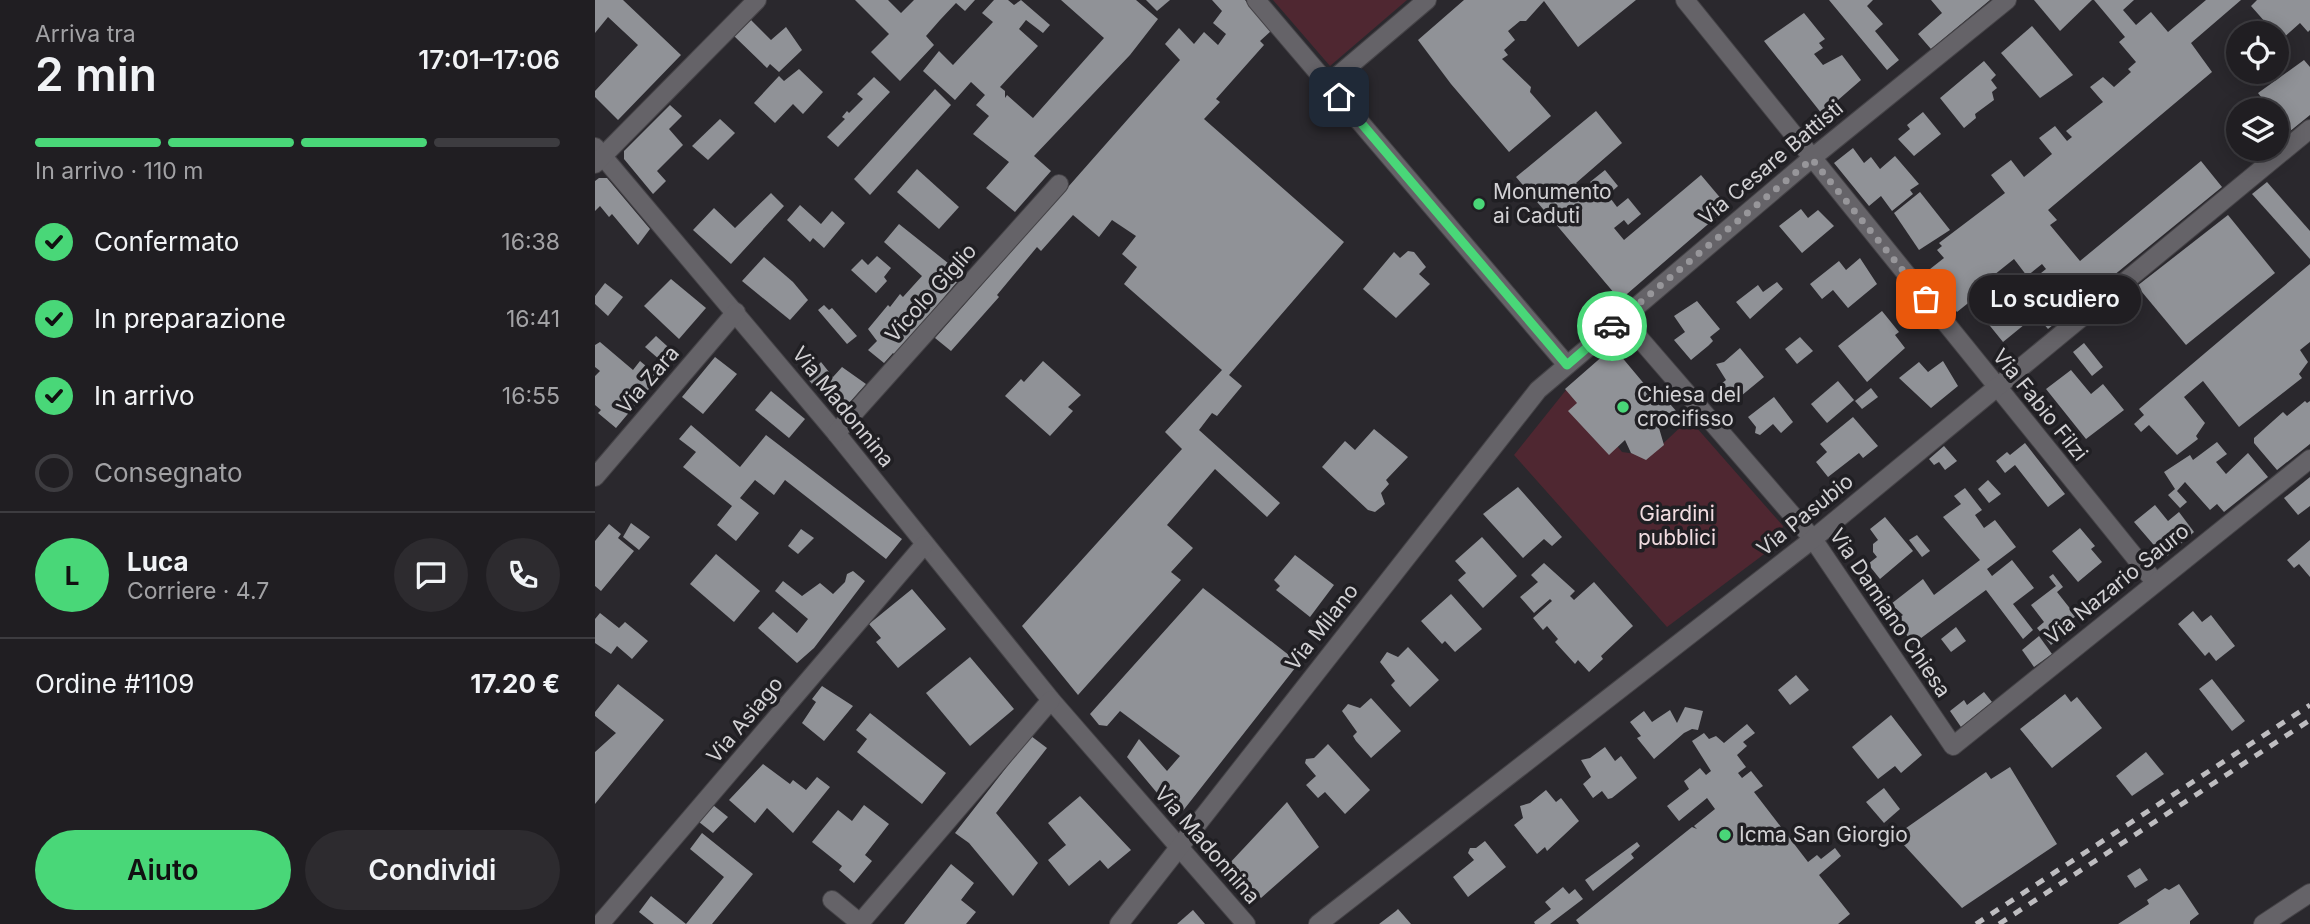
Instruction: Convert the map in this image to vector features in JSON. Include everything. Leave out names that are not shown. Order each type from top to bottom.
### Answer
[{"type":"street","points":[[597,156],[757,0]]},
{"type":"street","points":[[1256,0],[1567,365]]},
{"type":"street","points":[[1328,84],[1427,0]]},
{"type":"street","name":"Via Fabio Filzi","points":[[1685,0],[2155,582]]},
{"type":"street","name":"Via Cesare Battisti","points":[[1567,365],[1621,317],[2007,0]]},
{"type":"street","name":"Via Pasubio","points":[[1318,924],[1813,539],[1995,386],[2310,129]]},
{"type":"street","name":"Via Madonnina","points":[[597,156],[736,312],[837,433],[924,545],[1051,700],[1246,924]]},
{"type":"street","name":"Vicolo Giglio","points":[[837,433],[1059,184]]},
{"type":"street","name":"Via Zara","points":[[595,477],[736,312]]},
{"type":"street","name":"Via Damiano Chiesa","points":[[1621,317],[1813,539],[1953,746]]},
{"type":"street","name":"Via Milano","points":[[1119,924],[1538,390],[1567,365]]},
{"type":"street","name":"Via Nazario Sauro","points":[[1953,746],[2310,459]]},
{"type":"street","name":"Via Asiago","points":[[600,924],[924,545]]},
{"type":"street","points":[[832,900],[860,923],[1051,700]]},
{"type":"street","points":[[2263,924],[2310,893]]},
{"type":"green space","points":[[1273,0],[1407,0],[1330,66]]},
{"type":"green space","name":"Giardini pubblici","points":[[1570,385],[1622,452],[1650,456],[1689,419],[1783,526],[1779,543],[1667,627],[1514,455]]},
{"type":"building","points":[[595,0],[623,0],[681,55],[618,120],[595,97],[595,91],[638,45],[608,17],[595,33]]},
{"type":"building","points":[[855,0],[888,0],[901,13],[914,0],[975,0],[965,11],[956,3],[940,20],[926,36],[934,45],[900,81],[871,52],[889,34]]},
{"type":"building","points":[[994,0],[1008,0],[1014,5],[1021,0],[1050,25],[1043,33],[1026,20],[1019,29],[1038,46],[1000,87],[1005,91],[1005,98],[1007,95],[1033,118],[1104,38],[1061,0],[1136,0],[1158,19],[1130,55],[1034,156],[1051,171],[1015,212],[986,188],[1009,162],[973,134],[989,116],[976,105],[985,95],[971,82],[955,100],[923,71],[939,51],[953,65],[993,22],[982,13]]},
{"type":"building","points":[[1146,0],[1170,0],[1157,11]]},
{"type":"building","points":[[1212,0],[1245,0],[1271,31],[1260,41],[1264,45],[1216,99],[1220,102],[1204,119],[1344,242],[1229,375],[1242,386],[1217,416],[1212,413],[1199,430],[1280,503],[1267,517],[1215,469],[1167,525],[1193,548],[1171,572],[1181,580],[1078,695],[1022,626],[1182,449],[1165,432],[1222,370],[1124,284],[1137,267],[1122,254],[1136,236],[1112,220],[1099,237],[1073,215],[1041,251],[1037,247],[997,295],[999,297],[951,351],[935,338],[1180,60],[1165,44],[1179,28],[1194,44],[1204,32],[1218,45],[1226,34],[1213,23],[1222,11]]},
{"type":"building","points":[[1464,0],[1636,0],[1578,47],[1544,1],[1526,21],[1520,21],[1508,31],[1515,40],[1504,50],[1508,55],[1502,59],[1531,87],[1530,92],[1551,116],[1509,152],[1451,84],[1418,40]]},
{"type":"building","points":[[1829,0],[1873,0],[1867,6],[1883,24],[1875,31],[1899,60],[1887,70]]},
{"type":"building","points":[[1931,0],[1990,0],[1931,49],[1918,34],[1942,13]]},
{"type":"building","points":[[2034,0],[2092,0],[2060,31]]},
{"type":"building","points":[[2094,0],[2134,0],[2123,10],[2136,25],[2151,12],[2168,32],[2206,0],[2241,0],[2191,43],[2212,72],[2048,210],[2057,220],[2050,225],[2080,261],[2201,161],[2222,187],[2048,329],[2036,315],[2003,342],[1982,316],[1979,318],[1972,309],[2008,279],[2020,290],[2046,269],[2042,264],[2027,276],[2014,259],[1984,283],[1987,288],[1957,312],[1925,273],[1944,258],[1937,250],[1942,246],[1939,243],[2005,193],[1991,175],[2011,160],[2024,177],[2052,154],[2039,138],[2055,126],[2067,141],[2072,137],[2066,131],[2103,102],[2090,87],[2103,77],[2114,87],[2131,72],[2128,69],[2136,62],[2119,42],[2125,37]]},
{"type":"building","points":[[2257,0],[2310,0],[2310,30],[2308,32],[2300,23],[2289,33],[2289,21],[2264,21],[2251,6]]},
{"type":"building","points":[[1804,13],[1825,39],[1819,43],[1823,48],[1814,54],[1823,65],[1842,55],[1861,80],[1822,114],[1764,41]]},
{"type":"building","points":[[751,20],[771,40],[786,27],[802,50],[779,72],[770,64],[767,68],[734,36]]},
{"type":"building","points":[[2032,26],[2073,75],[2040,98],[2001,53]]},
{"type":"building","points":[[2304,60],[2310,67],[2310,115],[2289,132],[2289,98],[2262,98],[2258,93],[2271,84],[2289,84],[2289,71]]},
{"type":"building","points":[[1984,61],[1996,75],[1991,80],[1997,88],[1992,92],[1994,100],[1975,114],[1976,118],[1964,128],[1940,98]]},
{"type":"building","points":[[799,69],[823,92],[803,114],[793,104],[775,123],[754,103],[779,76],[784,81]]},
{"type":"building","points":[[874,77],[890,92],[838,147],[827,137],[845,119],[842,117],[847,111],[849,113],[863,99],[857,94]]},
{"type":"building","points":[[935,89],[951,105],[870,195],[854,179]]},
{"type":"building","points":[[670,105],[682,116],[669,129],[683,145],[657,171],[666,181],[653,194],[624,159],[624,151]]},
{"type":"building","points":[[1596,111],[1622,143],[1576,183],[1585,193],[1594,186],[1590,182],[1605,170],[1618,186],[1608,195],[1617,207],[1628,198],[1641,214],[1628,225],[1624,220],[1614,228],[1624,240],[1701,175],[1728,207],[1620,300],[1516,177]]},
{"type":"building","points":[[1923,112],[1941,134],[1914,156],[1898,139],[1910,129],[1907,125]]},
{"type":"building","points":[[720,119],[735,133],[708,160],[692,146]]},
{"type":"building","points":[[1853,148],[1864,163],[1871,157],[1880,169],[1895,156],[1919,184],[1910,190],[1913,194],[1892,211],[1881,196],[1869,206],[1834,163]]},
{"type":"building","points":[[917,169],[959,207],[939,229],[897,192]]},
{"type":"building","points":[[607,178],[650,229],[638,245],[612,214],[609,217],[600,206],[595,211],[595,181]]},
{"type":"building","points":[[2267,182],[2310,231],[2310,259],[2252,194]]},
{"type":"building","points":[[1920,192],[1950,230],[1919,250],[1894,213]]},
{"type":"building","points":[[771,193],[784,206],[731,264],[693,230],[714,208],[735,228]]},
{"type":"building","points":[[800,205],[821,224],[832,211],[845,223],[824,248],[813,238],[810,242],[787,220]]},
{"type":"building","points":[[1801,209],[1808,218],[1818,210],[1834,226],[1802,253],[1779,226]]},
{"type":"building","points":[[2228,215],[2275,273],[2186,345],[2137,286]]},
{"type":"building","points":[[899,224],[963,275],[895,355],[893,353],[884,363],[868,350],[877,341],[868,329],[888,305],[890,307],[900,294],[903,297],[922,276],[884,242]]},
{"type":"building","points":[[1408,251],[1414,252],[1426,267],[1419,274],[1430,284],[1396,318],[1363,289],[1394,252],[1400,258]]},
{"type":"building","points":[[877,256],[891,268],[884,277],[887,281],[876,293],[851,270],[862,259],[868,265]]},
{"type":"building","points":[[764,257],[793,282],[808,300],[790,320],[742,281]]},
{"type":"building","points":[[1860,258],[1877,284],[1848,308],[1833,290],[1822,299],[1810,284],[1839,261],[1846,270]]},
{"type":"building","points":[[2310,264],[2310,342],[2300,350],[2308,362],[2299,374],[2302,378],[2239,427],[2203,381],[2184,397],[2205,423],[2196,436],[2198,439],[2177,455],[2149,425],[2141,432],[2134,424],[2144,415],[2139,409]]},
{"type":"building","points":[[671,279],[706,308],[679,339],[644,306]]},
{"type":"building","points":[[1777,282],[1783,289],[1750,319],[1736,302],[1758,285],[1763,292]]},
{"type":"building","points":[[605,283],[623,297],[608,316],[595,304],[595,296]]},
{"type":"building","points":[[1697,301],[1720,329],[1710,337],[1713,341],[1691,360],[1674,340],[1685,332],[1674,316]]},
{"type":"building","points":[[824,305],[829,310],[832,308],[857,336],[847,344],[818,310]]},
{"type":"building","points":[[1882,311],[1899,332],[1895,335],[1905,348],[1867,382],[1838,346]]},
{"type":"building","points":[[656,336],[677,355],[667,366],[645,347]]},
{"type":"building","points":[[1800,337],[1813,351],[1797,364],[1785,349]]},
{"type":"building","points":[[600,342],[633,370],[640,361],[659,377],[616,428],[598,413],[601,410],[595,405],[595,376],[600,371],[595,367],[595,345]]},
{"type":"building","points":[[2084,343],[2103,367],[2092,376],[2073,352]]},
{"type":"building","points":[[1740,348],[1764,377],[1741,396],[1739,392],[1727,402],[1716,388],[1726,380],[1716,364],[1724,362]]},
{"type":"building","name":"Chiesa del crocifisso","points":[[1605,354],[1610,361],[1620,355],[1651,392],[1656,388],[1677,412],[1659,428],[1664,445],[1646,460],[1631,453],[1625,440],[1609,455],[1568,411],[1577,403],[1565,389]]},
{"type":"building","points":[[715,357],[737,374],[703,414],[682,397]]},
{"type":"building","points":[[1043,361],[1081,395],[1068,407],[1073,411],[1050,436],[1005,396],[1021,379],[1024,382]]},
{"type":"building","points":[[1943,361],[1958,386],[1931,408],[1899,378],[1919,362],[1928,372]]},
{"type":"building","points":[[821,362],[833,377],[842,367],[866,384],[841,412],[836,412],[807,378]]},
{"type":"building","points":[[2071,370],[2091,394],[2103,384],[2124,410],[2086,439],[2046,389]]},
{"type":"building","points":[[1838,381],[1854,400],[1827,423],[1811,404]]},
{"type":"building","points":[[1871,388],[1878,397],[1862,409],[1855,401]]},
{"type":"building","points":[[771,391],[805,419],[789,438],[755,410]]},
{"type":"building","points":[[1774,397],[1793,422],[1781,433],[1773,424],[1760,435],[1755,433],[1756,427],[1748,417]]},
{"type":"building","points":[[2305,401],[2310,401],[2310,444],[2277,470],[2254,443],[2254,438],[2283,412],[2287,416]]},
{"type":"building","points":[[1853,417],[1878,446],[1863,458],[1859,453],[1828,477],[1816,462],[1827,452],[1820,444]]},
{"type":"building","points":[[691,425],[740,467],[766,435],[902,539],[886,559],[785,480],[774,495],[755,480],[740,498],[759,513],[736,541],[717,525],[732,506],[683,467],[696,452],[679,439]]},
{"type":"building","points":[[1374,429],[1408,457],[1386,480],[1389,484],[1381,493],[1385,504],[1375,512],[1368,510],[1322,467],[1345,441],[1355,450]]},
{"type":"building","points":[[2217,442],[2227,454],[2216,462],[2226,474],[2248,453],[2268,477],[2224,512],[2217,504],[2210,510],[2185,482],[2177,491],[2187,502],[2180,508],[2168,495],[2175,489],[2164,472],[2190,455],[2193,460]]},
{"type":"building","points":[[2025,443],[2065,494],[2048,507],[2015,465],[2005,473],[1996,461],[2007,452],[2010,455]]},
{"type":"building","points":[[1944,446],[1957,461],[1945,470],[1939,462],[1934,465],[1929,459]]},
{"type":"building","points":[[2310,477],[2310,506],[2298,515],[2284,498]]},
{"type":"building","points":[[1988,480],[2001,494],[1989,503],[1978,489]]},
{"type":"building","points":[[1518,487],[1562,537],[1552,546],[1544,539],[1523,558],[1483,514]]},
{"type":"building","points":[[1965,488],[1982,510],[1975,515],[1984,528],[1995,520],[2016,547],[1987,569],[1992,576],[2012,560],[2034,588],[2013,604],[2033,630],[2023,639],[1986,590],[1913,644],[1896,620],[1903,615],[1891,604],[1923,579],[1934,595],[1980,560],[1943,517],[1961,504],[1954,496]]},
{"type":"building","points":[[2155,505],[2168,521],[2179,512],[2194,532],[2165,558],[2134,522]]},
{"type":"building","points":[[1885,517],[1913,551],[1880,579],[1868,564],[1877,557],[1873,552],[1873,544],[1878,540],[1870,529]]},
{"type":"building","points":[[631,523],[650,537],[639,550],[623,537]]},
{"type":"building","points":[[609,524],[621,534],[618,538],[634,551],[601,591],[595,586],[595,541]]},
{"type":"building","points":[[2080,528],[2095,546],[2091,549],[2102,562],[2078,582],[2052,551]]},
{"type":"building","points":[[801,529],[814,538],[798,554],[788,546]]},
{"type":"building","points":[[1917,535],[1930,551],[1922,557],[1909,540]]},
{"type":"building","points":[[1482,537],[1517,576],[1483,608],[1458,580],[1466,573],[1455,561]]},
{"type":"building","points":[[2310,540],[2310,577],[2299,564],[2294,568],[2287,560]]},
{"type":"building","points":[[716,554],[760,591],[734,622],[690,584]]},
{"type":"building","points":[[1295,555],[1334,585],[1310,617],[1276,590],[1280,586],[1274,580]]},
{"type":"building","points":[[1544,563],[1575,591],[1570,596],[1574,600],[1594,582],[1633,626],[1601,656],[1603,659],[1589,672],[1578,660],[1575,664],[1555,642],[1558,639],[1547,626],[1543,630],[1533,618],[1552,601],[1550,599],[1534,613],[1520,597],[1538,582],[1531,575]]},
{"type":"building","points":[[853,571],[865,581],[814,648],[797,663],[758,628],[773,612],[797,633],[808,619],[775,591],[783,581],[802,596],[820,583],[833,594],[845,582],[847,574]]},
{"type":"building","points":[[2053,574],[2063,587],[2057,592],[2076,616],[2066,624],[2071,629],[2051,645],[2037,628],[2044,622],[2031,605],[2056,586],[2049,577]]},
{"type":"building","points":[[1203,588],[1299,663],[1182,812],[1173,812],[1127,757],[1139,739],[1167,771],[1180,756],[1120,711],[1107,726],[1099,725],[1090,714]]},
{"type":"building","points":[[912,589],[946,629],[898,668],[876,642],[881,638],[869,624]]},
{"type":"building","points":[[1451,594],[1482,629],[1455,652],[1445,641],[1442,644],[1421,621]]},
{"type":"building","points":[[2193,611],[2202,622],[2211,615],[2235,646],[2216,661],[2209,652],[2205,656],[2178,624]]},
{"type":"building","points":[[600,613],[619,628],[625,622],[648,641],[632,659],[617,646],[611,654],[595,643],[595,619]]},
{"type":"building","points":[[1956,627],[1966,641],[1951,652],[1941,639]]},
{"type":"building","points":[[2039,636],[2052,654],[2034,667],[2022,650]]},
{"type":"building","points":[[1408,647],[1439,680],[1410,707],[1391,685],[1395,681],[1380,662],[1387,652],[1398,657]]},
{"type":"building","points":[[970,657],[1014,709],[970,746],[926,693]]},
{"type":"building","points":[[1796,675],[1809,690],[1790,705],[1778,690]]},
{"type":"building","points":[[2212,679],[2245,721],[2232,731],[2199,689]]},
{"type":"building","points":[[618,684],[664,720],[595,804],[595,752],[616,733],[595,716],[595,712]]},
{"type":"building","points":[[822,686],[853,706],[824,741],[802,723],[816,702],[812,699]]},
{"type":"building","points":[[1984,692],[1992,702],[1961,727],[1950,711],[1964,700],[1967,705]]},
{"type":"building","points":[[2065,694],[2071,702],[2077,697],[2102,728],[2052,768],[2020,729]]},
{"type":"building","points":[[1371,698],[1401,731],[1371,758],[1356,741],[1353,736],[1357,732],[1342,711],[1348,704],[1360,708]]},
{"type":"building","points":[[1685,707],[1703,711],[1698,730],[1692,729],[1684,733],[1654,759],[1637,738],[1641,736],[1630,722],[1644,711],[1652,722],[1670,710],[1677,723]]},
{"type":"building","points":[[870,713],[946,773],[922,804],[857,752],[867,739],[856,730]]},
{"type":"building","points":[[1891,715],[1922,755],[1901,773],[1895,766],[1878,779],[1852,747]]},
{"type":"building","name":"Icma San Giorgio","points":[[1747,724],[1755,733],[1743,742],[1747,746],[1737,755],[1746,767],[1738,773],[1742,778],[1751,771],[1763,786],[1754,792],[1808,862],[1817,855],[1821,859],[1835,848],[1841,856],[1819,875],[1850,914],[1838,924],[1579,924],[1576,920],[1692,827],[1697,829],[1694,826],[1715,809],[1707,798],[1679,821],[1667,806],[1689,789],[1684,781],[1700,768],[1706,775],[1711,771],[1692,741],[1704,733],[1709,739],[1716,736],[1724,743]]},
{"type":"building","points":[[1031,736],[1047,748],[996,813],[1038,863],[1013,896],[969,843],[955,833]]},
{"type":"building","points":[[1328,744],[1370,790],[1345,814],[1325,792],[1318,798],[1306,785],[1316,776],[1305,763],[1306,759],[1314,758]]},
{"type":"building","points":[[1605,747],[1615,761],[1621,756],[1637,778],[1612,798],[1608,799],[1602,791],[1593,798],[1583,784],[1591,777],[1581,760],[1590,758]]},
{"type":"building","points":[[2146,752],[2164,774],[2132,796],[2116,776]]},
{"type":"building","points":[[763,764],[790,784],[793,780],[806,790],[817,777],[830,787],[793,833],[767,808],[755,823],[729,800]]},
{"type":"building","points":[[2010,767],[2057,844],[1962,908],[1903,844],[1899,833],[1986,772],[1991,779]]},
{"type":"building","points":[[1884,788],[1900,809],[1884,823],[1866,802]]},
{"type":"building","points":[[1546,790],[1556,802],[1561,798],[1579,821],[1547,851],[1545,847],[1537,854],[1514,825],[1523,818],[1520,806],[1530,803]]},
{"type":"building","points":[[1080,796],[1131,850],[1108,869],[1100,860],[1069,886],[1048,860],[1066,845],[1048,823]]},
{"type":"building","points":[[1287,802],[1319,847],[1261,898],[1253,889],[1249,892],[1227,866]]},
{"type":"building","points":[[713,805],[728,817],[713,833],[699,822]]},
{"type":"building","points":[[864,805],[889,824],[865,855],[872,861],[854,883],[839,870],[842,866],[812,842],[838,810],[852,821]]},
{"type":"building","points":[[702,833],[753,874],[712,924],[686,924],[724,877],[690,849]]},
{"type":"building","points":[[1485,841],[1506,867],[1468,897],[1453,877],[1474,860],[1468,853],[1470,848],[1476,848]]},
{"type":"building","points":[[1637,842],[1640,846],[1631,854],[1634,858],[1593,891],[1585,880]]},
{"type":"building","points":[[951,864],[974,883],[961,900],[976,912],[966,924],[904,924]]},
{"type":"building","points":[[2140,868],[2148,880],[2135,888],[2127,876]]},
{"type":"building","points":[[2179,884],[2199,914],[2190,924],[2118,924],[2149,904],[2147,900],[2165,888],[2169,890]]},
{"type":"building","points":[[1563,887],[1569,894],[1575,889],[1583,899],[1550,924],[1535,924],[1534,922],[1551,909],[1545,902]]},
{"type":"building","points":[[651,896],[686,924],[654,924],[639,912]]},
{"type":"building","points":[[1398,909],[1411,924],[1379,924],[1396,911]]},
{"type":"building","points":[[1193,910],[1205,924],[1177,924]]},
{"type":"railway","points":[[1976,924],[2310,705]]},
{"type":"railway","points":[[1999,924],[2310,720]]},
{"type":"way so far","points":[[1612,326],[1812,159],[1926,299]]},
{"type":"place","name":"Monumento ai Caduti","points":[[1479,204]]},
{"type":"place","name":"Lo scudiero","points":[[1926,299]]},
{"type":"place","name":"Chiesa del crocifisso","points":[[1623,407]]},
{"type":"place","name":"Icma San Giorgio","points":[[1725,835]]},
{"type":"route","points":[[1339,97],[1567,365],[1612,326]]}]
